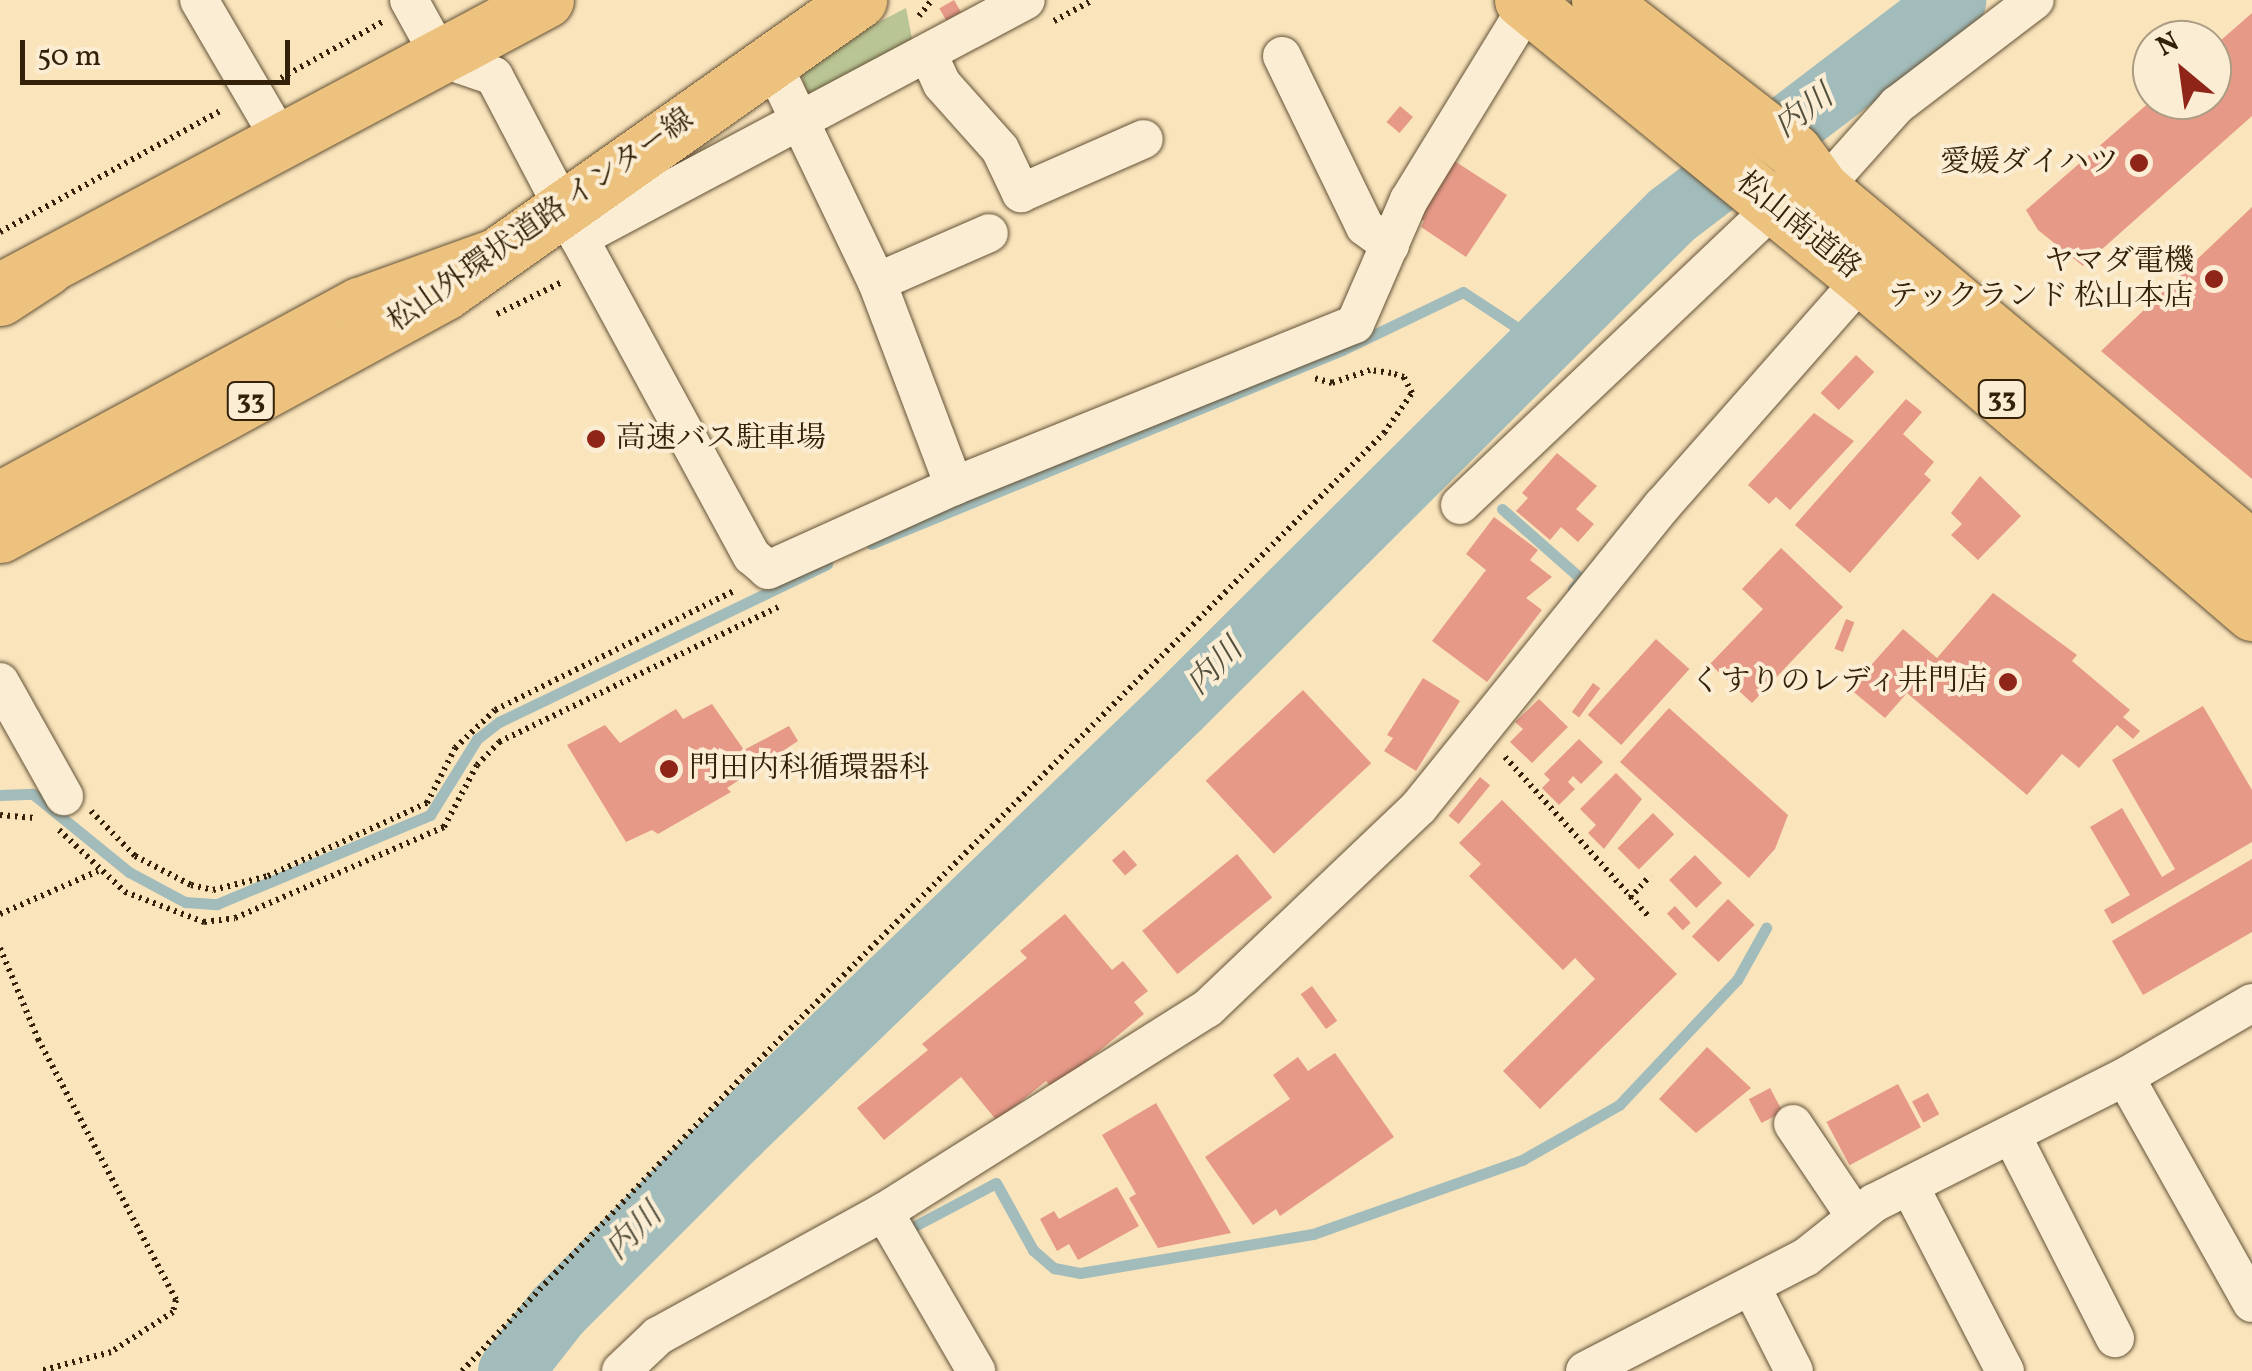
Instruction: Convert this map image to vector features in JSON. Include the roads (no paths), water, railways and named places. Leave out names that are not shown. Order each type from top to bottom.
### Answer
[{"type":"highway","points":[[15,286],[546,0]]},
{"type":"highway","name":"松山外環状道路 インター線","points":[[0,535],[374,335],[495,256],[580,237],[771,61],[859,0]]},
{"type":"highway","name":"松山南道路","points":[[1599,0],[1693,109]]},
{"type":"highway","name":"松山南道路","points":[[1525,3],[1693,109],[1785,183],[1876,262],[2252,613]]},
{"type":"highway","name":"33","points":[[0,499],[359,305],[495,256]]},
{"type":"highway","name":"松山南道路","points":[[1876,262],[2252,549]]},
{"type":"street","points":[[199,0],[283,144]]},
{"type":"street","points":[[1460,506],[1785,183],[2035,0]]},
{"type":"street","points":[[411,3],[441,58],[494,76],[752,556],[772,584],[954,486],[1354,324],[1410,200],[1525,3]]},
{"type":"street","points":[[580,237],[928,54],[1034,14]]},
{"type":"street","points":[[928,54],[942,84],[1000,149],[1021,193],[1144,139]]},
{"type":"street","points":[[1282,56],[1365,228],[1390,245]]},
{"type":"street","points":[[771,61],[876,282],[954,486]]},
{"type":"street","points":[[876,282],[989,233]]},
{"type":"street","points":[[621,1371],[658,1336],[884,1212],[1208,1008],[1362,867],[1481,730],[1662,506],[1876,262]]},
{"type":"street","points":[[0,682],[64,796]]},
{"type":"street","points":[[1594,1369],[1806,1257],[1854,1216],[2124,1077],[2252,1003]]},
{"type":"street","points":[[2124,1077],[2252,1303]]},
{"type":"street","points":[[1793,1124],[1854,1216]]},
{"type":"street","points":[[2012,1136],[2116,1338]]},
{"type":"street","points":[[1910,1187],[2005,1371]]},
{"type":"street","points":[[884,1212],[976,1371]]},
{"type":"street","points":[[1751,1286],[1794,1371]]},
{"type":"waterway","name":"内川","points":[[510,1371],[557,1311],[736,1132],[1178,706],[1671,215],[1953,0]]},
{"type":"waterway","points":[[871,544],[1342,350],[1463,292],[1542,344]]},
{"type":"waterway","points":[[1502,509],[1581,579],[1573,589]]},
{"type":"waterway","points":[[0,795],[33,794],[129,872],[185,902],[217,904],[430,815],[477,739],[499,722],[827,564]]},
{"type":"waterway","points":[[909,1229],[996,1183],[1033,1250],[1054,1268],[1080,1273],[1313,1234],[1522,1160],[1619,1105],[1737,980],[1766,928]]},
{"type":"place","name":"愛媛ダイハツ","points":[[2139,163]]},
{"type":"place","name":"ヤマダ電機 テックランド 松山本店","points":[[2214,279]]},
{"type":"place","name":"高速バス駐車場","points":[[596,439]]},
{"type":"place","name":"くすりのレディ井門店","points":[[2008,682]]},
{"type":"place","name":"門田内科循環器科","points":[[669,769]]}]
